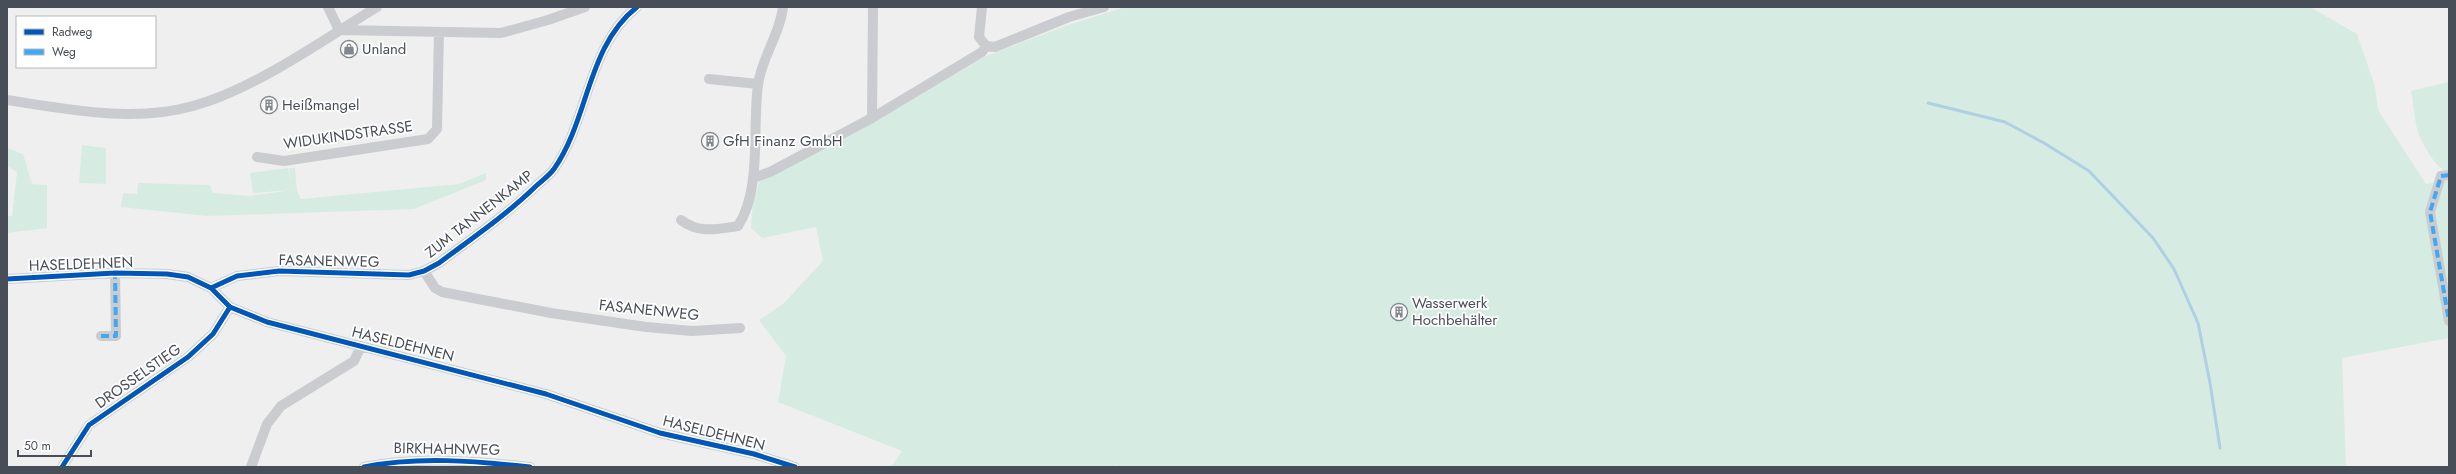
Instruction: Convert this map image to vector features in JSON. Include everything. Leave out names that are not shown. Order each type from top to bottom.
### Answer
[{"type":"street","points":[[328,7],[339,30]]},
{"type":"street","points":[[7,100],[87,112],[148,113],[193,106],[232,92],[377,7]]},
{"type":"street","points":[[339,30],[500,33],[548,20],[585,7]]},
{"type":"street","name":"ZUM TANNENKAMP","points":[[424,271],[439,263],[521,200],[553,170],[568,144],[605,45],[625,17],[637,7]]},
{"type":"street","points":[[681,220],[691,227],[704,230],[738,226],[744,217],[753,178],[758,84],[784,7]]},
{"type":"street","points":[[872,118],[873,7]]},
{"type":"street","points":[[982,7],[979,37],[986,46],[995,47],[1069,17],[1104,7]]},
{"type":"street","name":"WIDUKINDSTRASSE","points":[[257,157],[284,161],[428,139],[437,129],[439,32]]},
{"type":"street","points":[[753,178],[770,172],[872,118],[982,52],[986,46]]},
{"type":"street","points":[[709,79],[758,84]]},
{"type":"street","points":[[2449,175],[2441,176],[2430,212],[2449,321]]},
{"type":"street","name":"FASANENWEG","points":[[211,288],[237,276],[279,271],[297,270],[396,275],[424,271],[435,288],[442,292],[551,313],[692,332],[740,328]]},
{"type":"street","points":[[102,336],[116,336],[115,273]]},
{"type":"street","name":"HASELDEHNEN","points":[[7,279],[115,273],[167,274],[188,277],[211,288],[230,307],[267,322],[546,394],[660,433],[754,454],[795,467]]},
{"type":"street","name":"DROSSELSTIEG","points":[[62,467],[89,425],[188,357],[212,334],[230,307]]},
{"type":"street","points":[[251,467],[267,424],[281,406],[354,361],[360,346]]},
{"type":"street","name":"BIRKHAHNWEG","points":[[364,467],[394,461],[447,460],[530,467]]},
{"type":"green space","points":[[1125,7],[2310,7],[2357,34],[2375,86],[2378,110],[2426,184],[2449,180],[2449,338],[2342,358],[2346,467],[1119,467],[1115,465],[1113,467],[891,467],[902,451],[778,402],[786,356],[759,320],[783,304],[823,261],[816,227],[762,238],[751,228],[753,201],[760,180],[871,124],[984,57],[1065,26]]},
{"type":"green space","points":[[2449,82],[2449,172],[2436,163],[2420,137],[2415,120],[2411,91]]},
{"type":"green space","points":[[82,145],[106,148],[106,184],[79,183]]},
{"type":"green space","points":[[7,148],[23,154],[32,184],[47,185],[47,228],[7,233],[7,216],[12,216],[17,172],[7,166]]},
{"type":"green space","points":[[288,168],[291,182],[289,168],[295,168],[297,191],[301,199],[459,184],[486,173],[486,180],[414,209],[207,216],[121,207],[123,193],[137,194],[138,183],[210,185],[213,193],[250,196],[292,190],[253,193],[250,173]]},
{"type":"waterway","points":[[1928,103],[2005,122],[2044,143],[2089,171],[2153,238],[2174,269],[2198,323],[2210,383],[2220,448]]},
{"type":"marked path","points":[[2449,175],[2441,176],[2430,212],[2449,321]]},
{"type":"marked path","points":[[101,336],[116,336],[115,273]]},
{"type":"cycle path","points":[[211,288],[237,276],[279,271],[409,275],[424,271],[439,263],[488,227],[547,177],[554,169],[566,149],[575,128],[598,62],[608,42],[621,23],[637,7]]},
{"type":"cycle path","points":[[7,279],[115,273],[167,274],[188,277],[211,288],[230,307],[267,322],[546,394],[660,433],[754,454],[795,467]]},
{"type":"cycle path","points":[[62,467],[89,425],[188,357],[213,334],[230,307]]},
{"type":"cycle path","points":[[364,467],[426,461],[468,461],[530,467]]},
{"type":"place","name":"Unland","points":[[349,49]]},
{"type":"place","name":"Heißmangel","points":[[269,105]]},
{"type":"place","name":"GfH Finanz GmbH","points":[[710,141]]},
{"type":"place","name":"Wasserwerk Hochbehälter","points":[[1399,312]]}]
